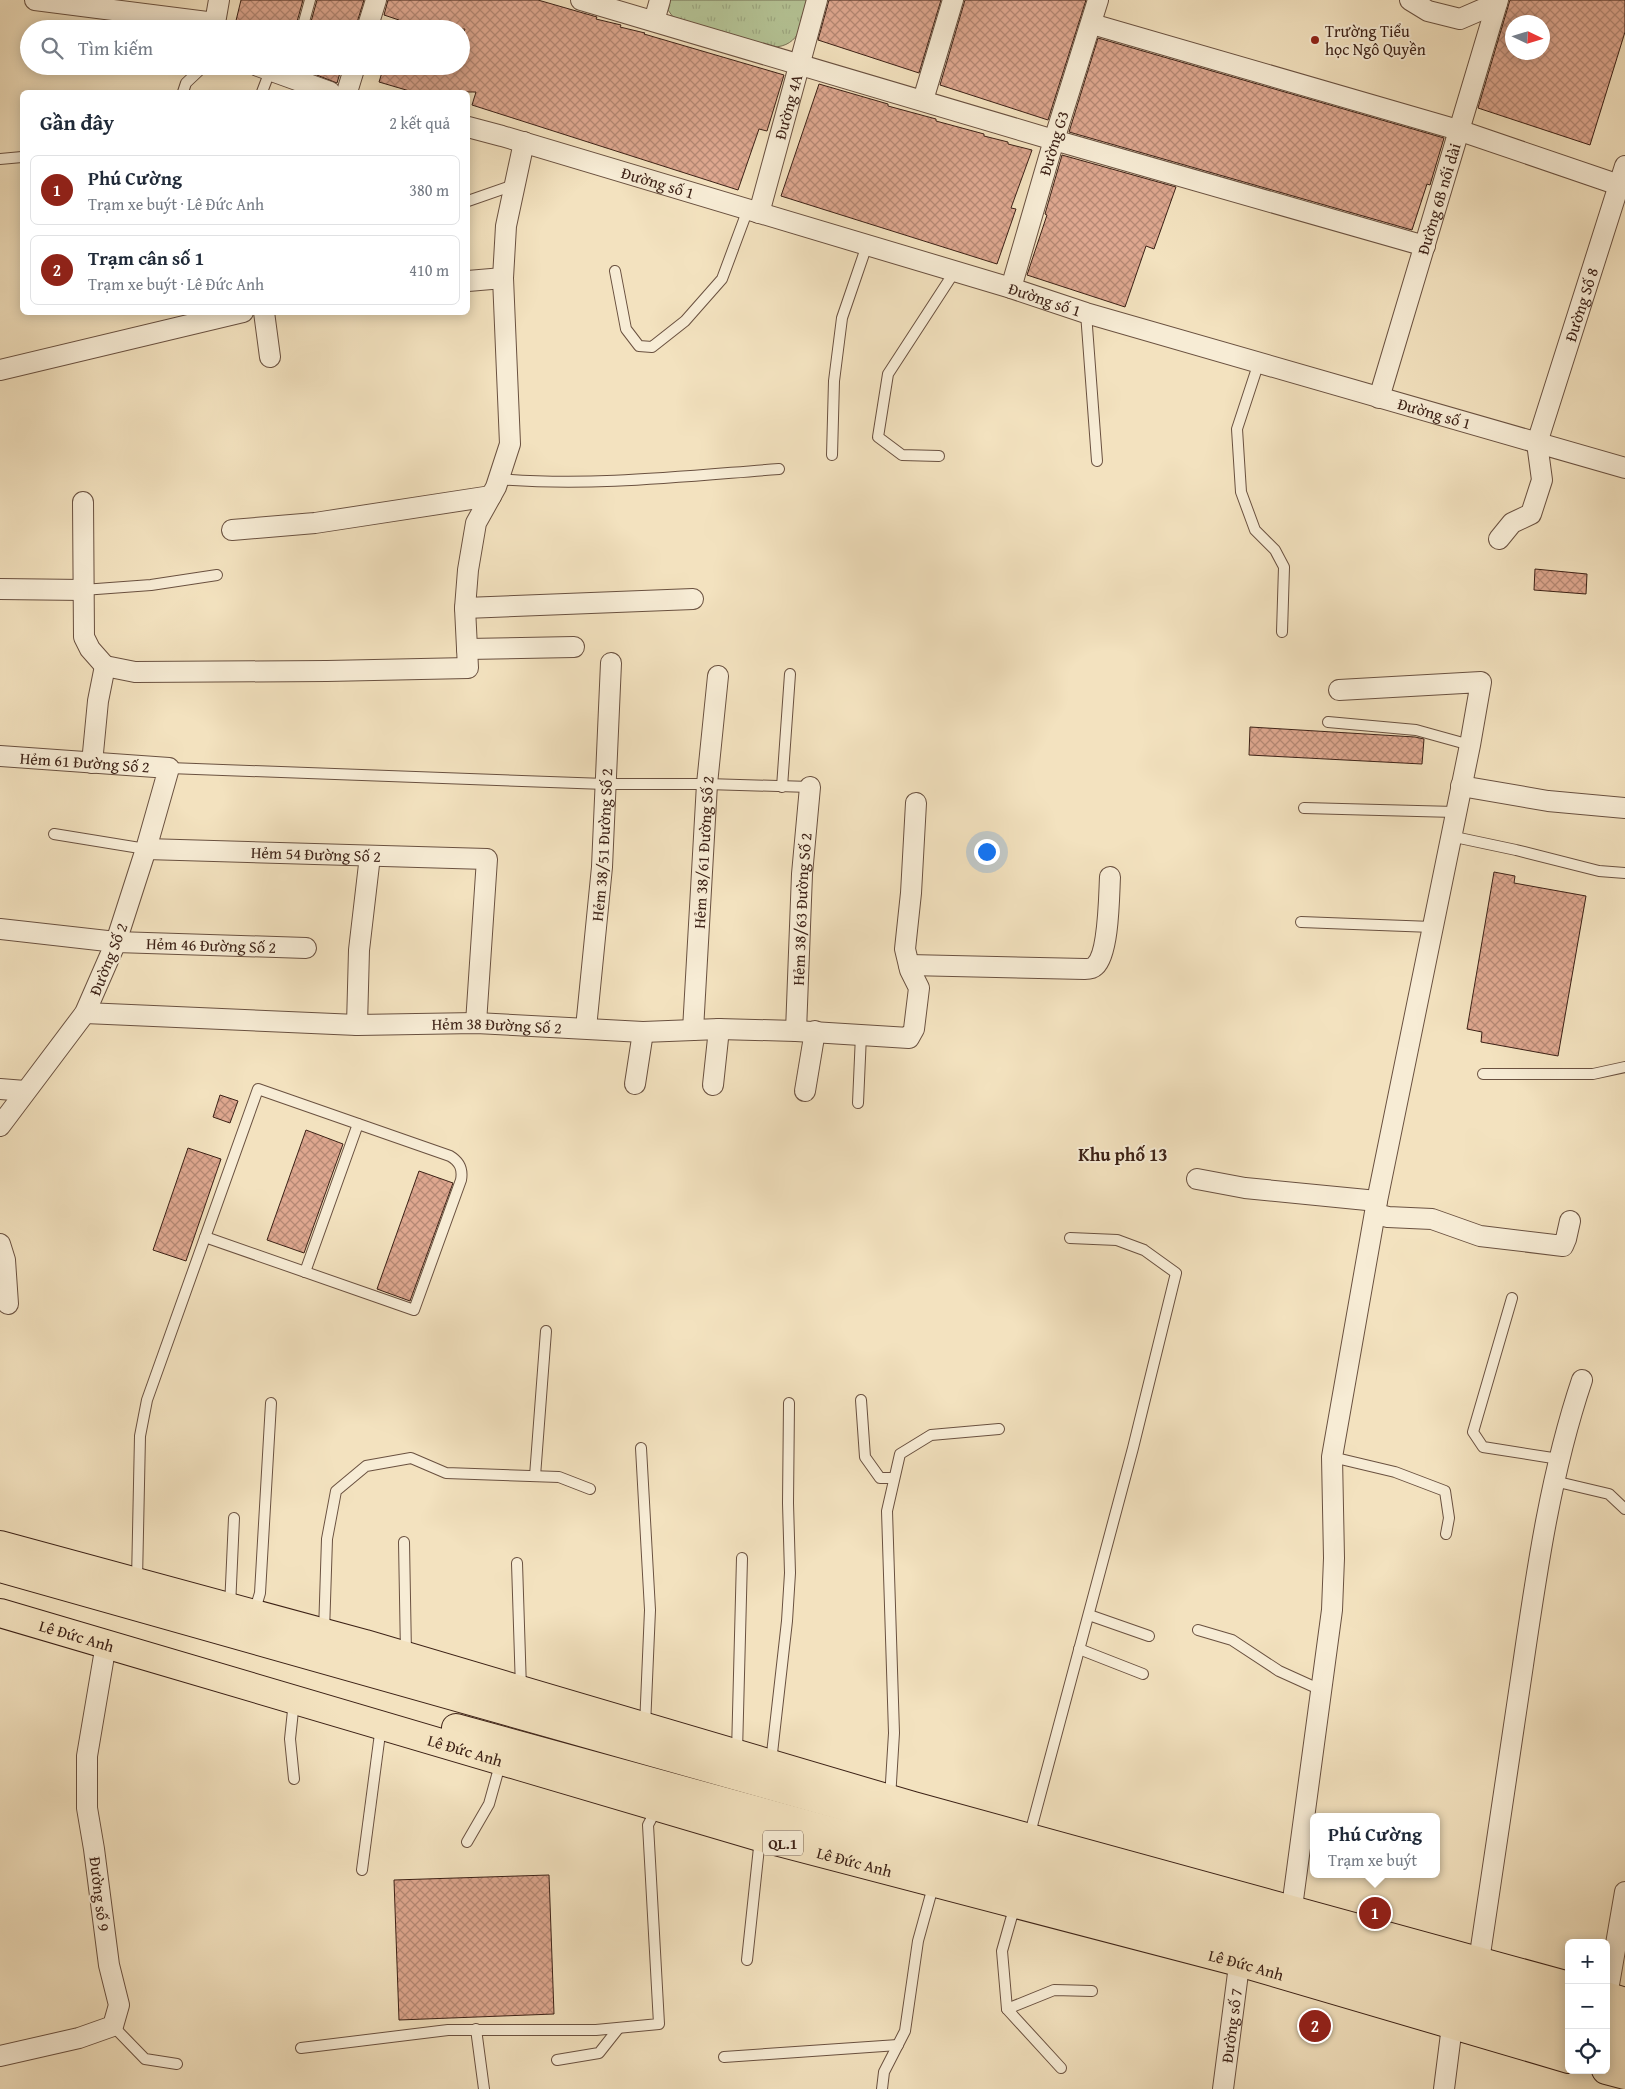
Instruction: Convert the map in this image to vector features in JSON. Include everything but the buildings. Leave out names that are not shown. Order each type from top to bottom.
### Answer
[{"type":"highway","points":[[0,1545],[324,1633],[737,1752],[770,1774]]},
{"type":"highway","points":[[0,1568],[770,1774],[1290,1921],[1479,1960],[1565,1985]]},
{"type":"highway","name":"Lê Đức Anh","points":[[0,1599],[504,1751],[1241,1953],[1565,2037]]},
{"type":"highway","name":"Lê Đức Anh","points":[[0,1613],[381,1725],[504,1751],[658,1808],[760,1837],[1015,1903],[1241,1953],[1452,2026],[1565,2058]]},
{"type":"highway","points":[[887,1808],[1029,1838],[1565,2010]]},
{"type":"highway","points":[[1611,2004],[1625,2027]]},
{"type":"highway","points":[[1610,2050],[1625,2054]]},
{"type":"highway","points":[[1610,2071],[1625,2075]]},
{"type":"street","points":[[37,0],[175,20]]},
{"type":"street","points":[[217,20],[219,0]]},
{"type":"street","points":[[370,20],[376,0]]},
{"type":"street","points":[[584,0],[1054,140],[1425,246]]},
{"type":"street","points":[[654,21],[660,0]]},
{"type":"street","name":"Đường 4A","points":[[754,211],[817,0]]},
{"type":"street","points":[[923,100],[953,0]]},
{"type":"street","name":"Đường G3","points":[[1011,288],[1054,140],[1098,0]]},
{"type":"street","points":[[1410,0],[1428,10],[1460,19],[1497,2]]},
{"type":"street","name":"Đường 6B nối dài","points":[[1379,398],[1497,2]]},
{"type":"street","points":[[1092,24],[1622,176]]},
{"type":"street","points":[[288,75],[322,90]]},
{"type":"street","points":[[348,90],[352,75]]},
{"type":"street","name":"Đường số 1","points":[[470,128],[524,142],[955,271],[1086,313],[1625,468]]},
{"type":"street","points":[[83,502],[84,637],[90,649],[105,666],[136,672],[468,668],[464,608],[476,523],[495,488],[510,444],[502,278],[506,226],[524,142]]},
{"type":"street","name":"Đường Số 8","points":[[1538,443],[1622,176]]},
{"type":"street","points":[[470,281],[502,278]]},
{"type":"street","points":[[0,370],[230,315]]},
{"type":"street","points":[[264,315],[270,357]]},
{"type":"street","points":[[1499,539],[1512,523],[1531,514],[1542,480],[1538,443]]},
{"type":"street","points":[[232,530],[315,523],[495,488]]},
{"type":"street","points":[[0,589],[83,590]]},
{"type":"street","points":[[464,608],[693,599]]},
{"type":"street","points":[[467,649],[574,646]]},
{"type":"street","name":"Hẻm 38/51 Đường Số 2","points":[[586,1028],[602,867],[611,663]]},
{"type":"street","points":[[92,763],[98,701],[105,666]]},
{"type":"street","name":"Hẻm 38/61 Đường Số 2","points":[[693,1030],[707,784],[718,676]]},
{"type":"street","points":[[1290,1921],[1332,1610],[1334,1558],[1332,1458],[1350,1347],[1481,682],[1339,690]]},
{"type":"street","name":"Hẻm 61 Đường Số 2","points":[[0,756],[169,768]]},
{"type":"street","name":"Đường Số 2","points":[[0,1126],[85,1013],[116,942],[146,849],[169,768]]},
{"type":"street","points":[[1461,786],[1548,801],[1625,808]]},
{"type":"street","name":"Hẻm 38/63 Đường Số 2","points":[[804,1090],[805,1031],[802,874],[810,788]]},
{"type":"street","points":[[916,804],[911,893],[905,949],[909,965],[1094,968],[1102,953],[1106,937],[1110,877]]},
{"type":"street","name":"Hẻm 54 Đường Số 2","points":[[146,849],[486,859],[476,1023]]},
{"type":"street","points":[[357,1025],[359,950],[370,856]]},
{"type":"street","name":"Hẻm 46 Đường Số 2","points":[[0,929],[116,942],[306,948]]},
{"type":"street","name":"Hẻm 38 Đường Số 2","points":[[85,1013],[357,1025],[476,1023],[643,1032],[693,1030],[805,1031],[909,1038],[914,1029],[919,988],[909,965]]},
{"type":"street","points":[[713,1085],[718,1030]]},
{"type":"street","points":[[635,1084],[643,1032]]},
{"type":"street","points":[[0,1090],[25,1091]]},
{"type":"street","points":[[1196,1179],[1377,1207],[1388,1217],[1432,1219],[1480,1236],[1556,1246],[1563,1246],[1570,1221]]},
{"type":"street","points":[[0,1244],[5,1260],[8,1304]]},
{"type":"street","points":[[1479,1960],[1540,1552],[1568,1420],[1582,1380]]},
{"type":"street","name":"Đường số 9","points":[[106,1644],[87,1756],[87,1808],[109,1964],[119,2005],[113,2026]]},
{"type":"street","points":[[1611,2004],[1625,1892]]},
{"type":"street","name":"Đường số 7","points":[[1223,2089],[1241,1953]]},
{"type":"street","points":[[0,2056],[79,2038],[113,2026]]},
{"type":"street","points":[[1444,2089],[1452,2026]]},
{"type":"lane","points":[[304,20],[310,0]]},
{"type":"lane","points":[[184,90],[186,84],[195,75]]},
{"type":"lane","points":[[263,90],[274,75]]},
{"type":"lane","points":[[0,159],[20,156]]},
{"type":"lane","points":[[470,200],[514,185]]},
{"type":"lane","points":[[615,271],[626,329],[639,346],[652,347],[685,321],[722,279],[754,211]]},
{"type":"lane","points":[[832,455],[834,381],[842,318],[867,245]]},
{"type":"lane","points":[[939,456],[902,455],[878,438],[888,374],[955,271]]},
{"type":"lane","points":[[1086,313],[1097,461]]},
{"type":"lane","points":[[1259,362],[1237,429],[1241,492],[1255,530],[1276,550],[1284,567],[1282,632]]},
{"type":"lane","points":[[495,488],[542,483],[779,470]]},
{"type":"lane","points":[[83,590],[151,585],[217,575]]},
{"type":"lane","points":[[782,786],[790,674]]},
{"type":"lane","points":[[1328,722],[1416,730],[1470,745]]},
{"type":"lane","points":[[169,768],[605,784],[707,784],[810,788]]},
{"type":"lane","points":[[1304,808],[1455,812]]},
{"type":"lane","points":[[54,834],[146,849]]},
{"type":"lane","points":[[1450,836],[1599,871],[1625,873]]},
{"type":"lane","points":[[1301,922],[1432,926]]},
{"type":"lane","points":[[858,1103],[862,1034]]},
{"type":"lane","points":[[1483,1074],[1593,1074],[1625,1067]]},
{"type":"lane","points":[[136,1582],[140,1436],[143,1416],[147,1400],[205,1237],[258,1089],[450,1156],[462,1169],[461,1180],[414,1310],[205,1237]]},
{"type":"lane","points":[[305,1272],[358,1124]]},
{"type":"lane","points":[[1029,1838],[1133,1448],[1176,1273],[1144,1250],[1117,1240],[1070,1238]]},
{"type":"lane","points":[[1512,1298],[1473,1432],[1483,1447],[1559,1459]]},
{"type":"lane","points":[[535,1476],[546,1331]]},
{"type":"lane","points":[[860,1400],[865,1457],[880,1478],[894,1478]]},
{"type":"lane","points":[[242,1611],[260,1593],[271,1403]]},
{"type":"lane","points":[[770,1774],[787,1621],[790,1573],[788,1503],[789,1403]]},
{"type":"lane","points":[[887,1808],[894,1733],[887,1511],[900,1454],[931,1435],[999,1429]]},
{"type":"lane","points":[[641,1448],[650,1610],[646,1726]]},
{"type":"lane","points":[[324,1633],[327,1539],[336,1491],[366,1466],[411,1458],[446,1473],[559,1477],[590,1489]]},
{"type":"lane","points":[[1332,1458],[1395,1472],[1445,1491],[1449,1518],[1446,1534]]},
{"type":"lane","points":[[1554,1481],[1609,1494],[1625,1509]]},
{"type":"lane","points":[[234,1518],[242,1611]]},
{"type":"lane","points":[[404,1542],[406,1657]]},
{"type":"lane","points":[[737,1752],[742,1558]]},
{"type":"lane","points":[[517,1563],[521,1690]]},
{"type":"lane","points":[[1089,1615],[1148,1636]]},
{"type":"lane","points":[[1198,1630],[1232,1640],[1279,1672],[1321,1690]]},
{"type":"lane","points":[[1079,1649],[1143,1674]]},
{"type":"lane","points":[[294,1700],[290,1739],[294,1779]]},
{"type":"lane","points":[[362,1870],[381,1725]]},
{"type":"lane","points":[[467,1842],[489,1804],[504,1751]]},
{"type":"lane","points":[[301,2048],[414,2033],[476,2029],[596,2030],[659,2024],[648,1825],[658,1808]]},
{"type":"lane","points":[[747,1960],[760,1837]]},
{"type":"lane","points":[[882,2089],[884,2072],[905,2031],[918,1941],[934,1882]]},
{"type":"lane","points":[[1015,1903],[1002,1950],[1007,2008],[1061,2068]]},
{"type":"lane","points":[[1007,2008],[1054,1990],[1092,1991]]},
{"type":"lane","points":[[113,2026],[145,2059],[177,2064]]},
{"type":"lane","points":[[476,2029],[484,2089]]},
{"type":"lane","points":[[557,2060],[599,2054],[618,2029]]},
{"type":"lane","points":[[724,2057],[898,2045]]},
{"type":"green space","points":[[668,0],[810,0],[803,24],[795,38],[782,46],[773,47],[673,17],[668,10]]},
{"type":"place","name":"Trường Tiểu học Ngô Quyền","points":[[1315,40]]},
{"type":"place","name":"Phú Cường","points":[[1375,1913]]},
{"type":"place","name":"Trạm cân số 1","points":[[1315,2026]]},
{"type":"district","name":"Khu phố 13","points":[[1123,1154]]}]
